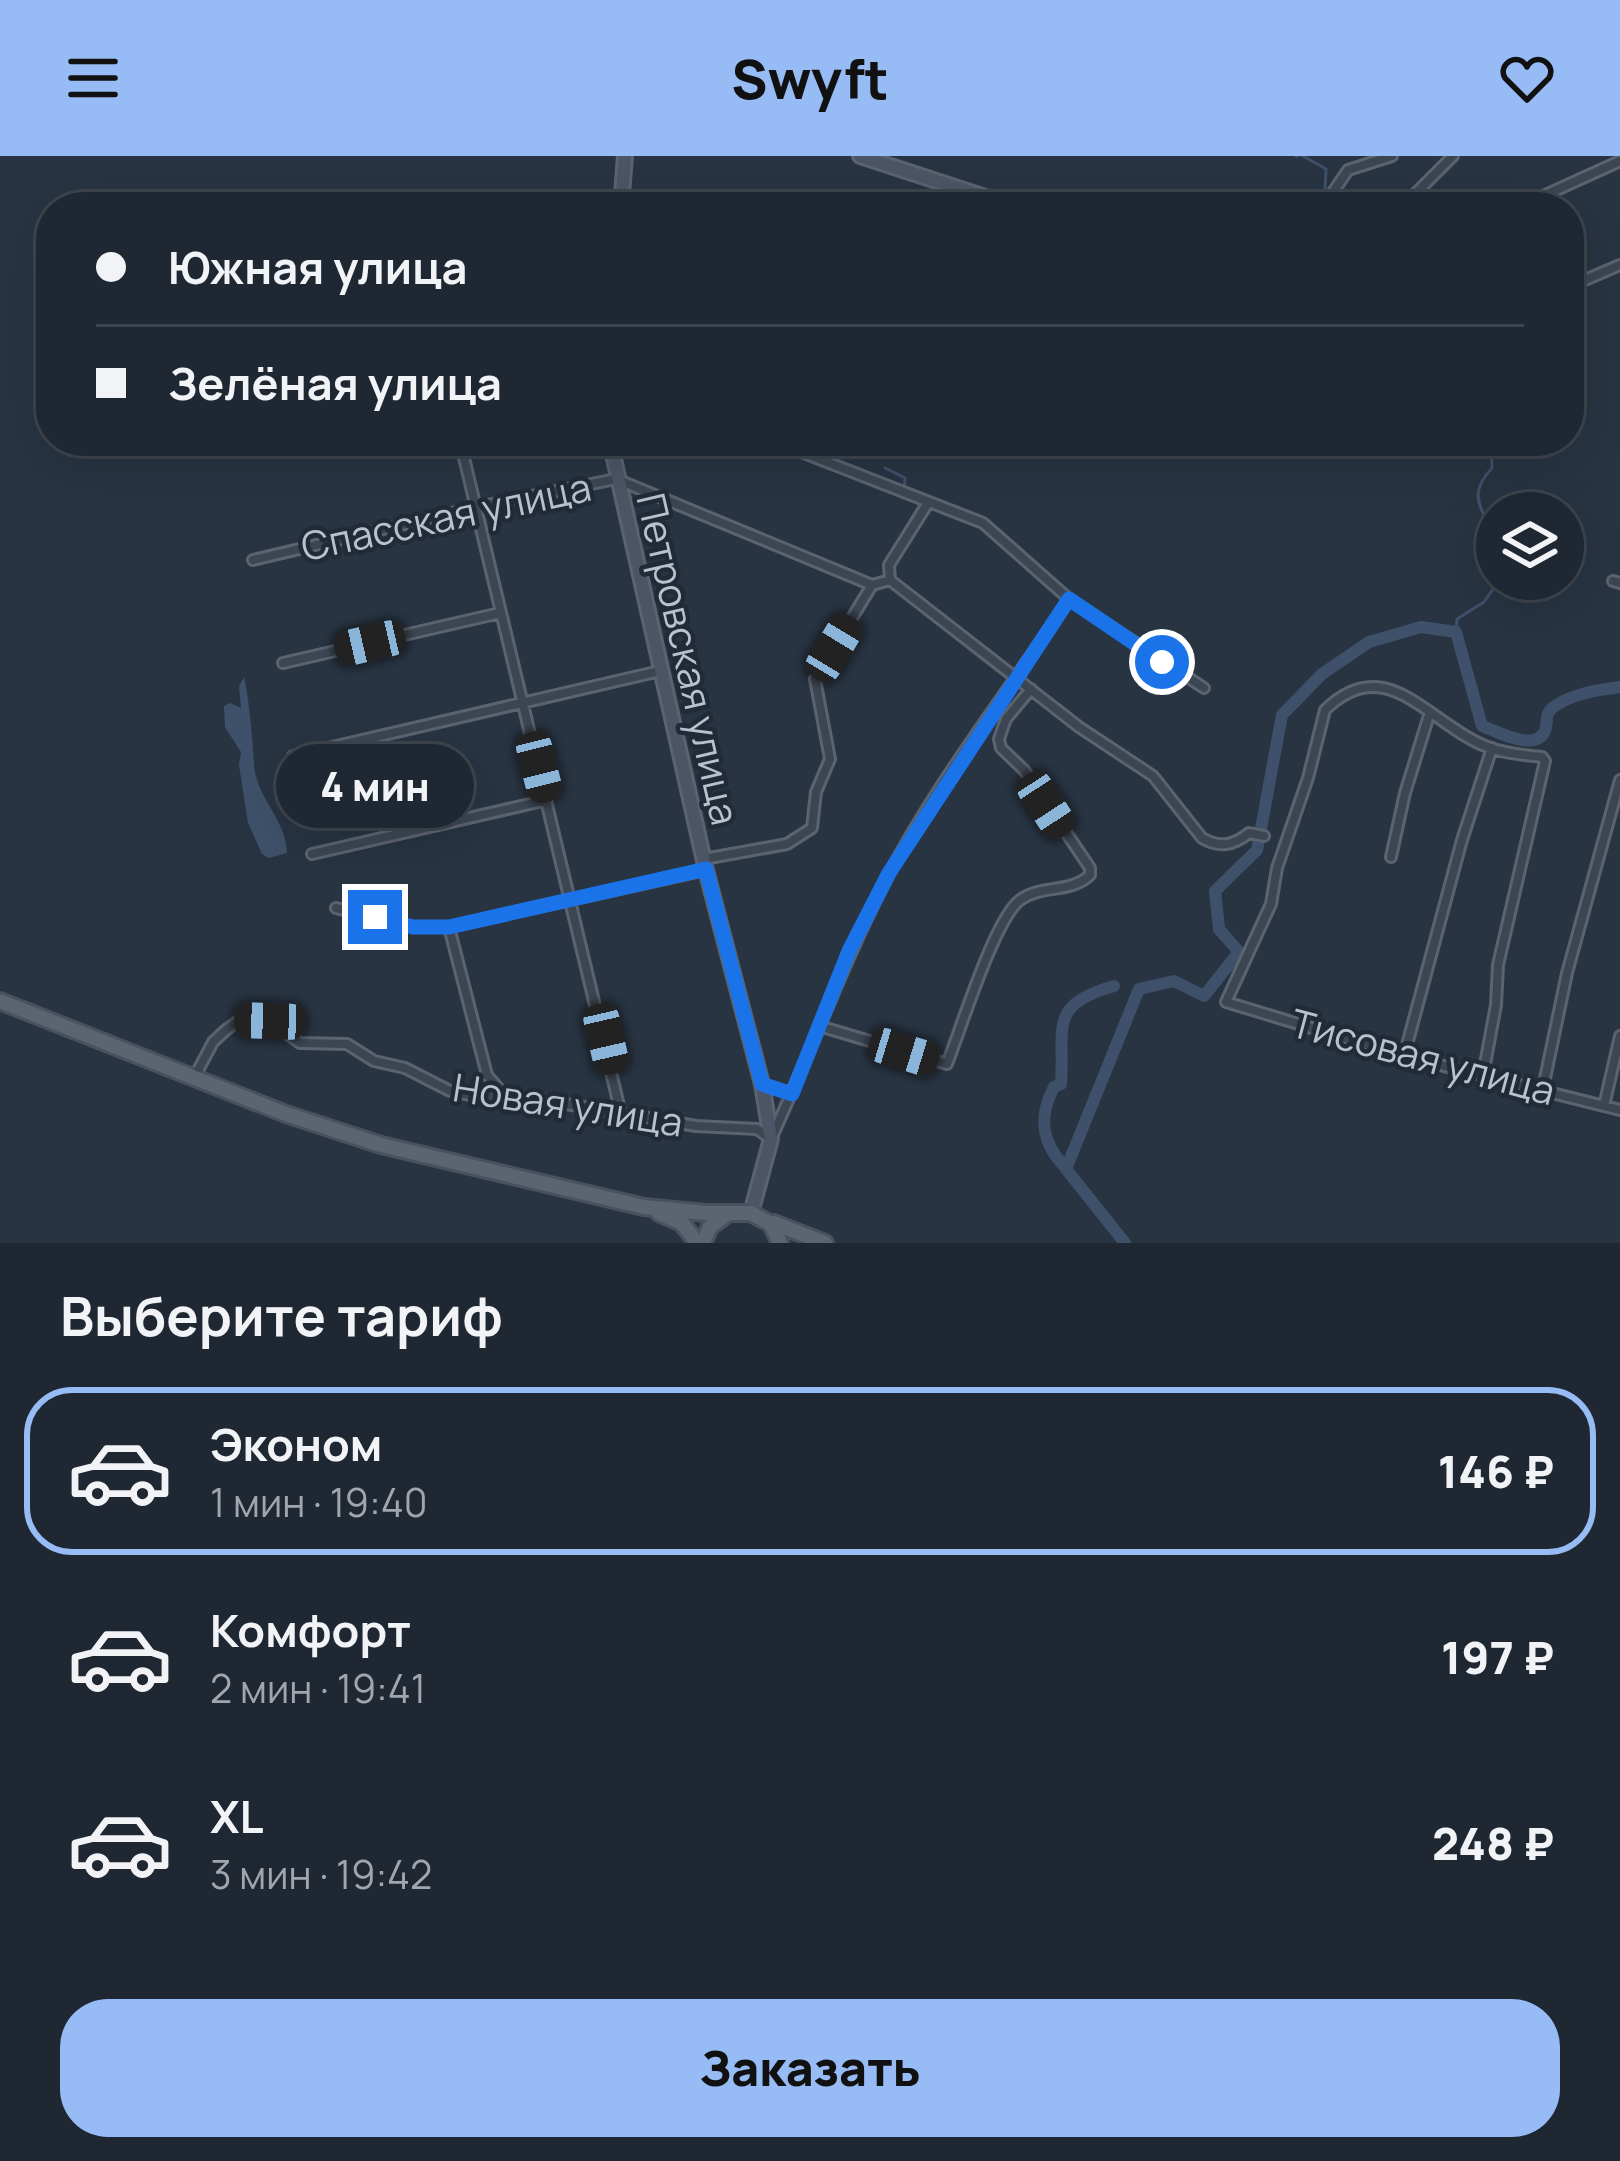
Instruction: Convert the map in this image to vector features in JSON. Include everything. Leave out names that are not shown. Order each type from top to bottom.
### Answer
[{"type":"main road","points":[[0,1001],[193,1079],[381,1144],[644,1207],[751,1213],[825,1243]]},
{"type":"main road","points":[[644,1207],[682,1223],[700,1243],[718,1219],[751,1213],[771,1224],[781,1243]]},
{"type":"street","points":[[622,192],[626,156]]},
{"type":"street","points":[[860,156],[970,192]]},
{"type":"street","points":[[1333,192],[1348,170],[1392,156]]},
{"type":"street","points":[[1417,192],[1453,156]]},
{"type":"street","points":[[1552,192],[1620,161]]},
{"type":"street","points":[[1584,280],[1620,265]]},
{"type":"street","points":[[464,456],[621,1114]]},
{"type":"street","name":"Петровская улица","points":[[612,456],[705,864],[762,1084],[771,1139],[751,1213]]},
{"type":"street","points":[[810,456],[982,523],[1069,599],[1204,688]]},
{"type":"street","name":"Спасская улица","points":[[253,560],[616,479],[872,585]]},
{"type":"street","points":[[928,502],[889,565],[890,580],[1079,727],[1153,776],[1202,838],[1226,845],[1249,833],[1264,836]]},
{"type":"street","points":[[336,908],[413,927],[449,927],[787,844],[812,828],[816,792],[830,759],[815,680],[872,585],[890,580]]},
{"type":"street","points":[[771,1139],[849,951],[889,873],[1069,599]]},
{"type":"street","points":[[283,663],[500,613]]},
{"type":"street","points":[[293,756],[660,671]]},
{"type":"street","name":"Тисовая улица","points":[[1430,712],[1381,685],[1354,689],[1325,710],[1277,868],[1271,904],[1226,1002],[1404,1056],[1620,1110]]},
{"type":"street","points":[[819,1026],[947,1064],[995,937],[1016,903],[1034,892],[1078,885],[1090,874],[1024,770],[1001,748],[1006,719],[1031,689]]},
{"type":"street","points":[[1391,856],[1430,712],[1492,748],[1542,757],[1546,772],[1498,965],[1483,1075]]},
{"type":"street","points":[[1404,1056],[1492,748]]},
{"type":"street","points":[[1543,1088],[1567,974],[1620,780]]},
{"type":"street","points":[[312,854],[547,800]]},
{"type":"street","points":[[449,927],[487,1075],[499,1089],[513,1095]]},
{"type":"street","name":"Новая улица","points":[[193,1079],[213,1042],[227,1029],[240,1020],[270,1021],[300,1043],[347,1044],[374,1061],[405,1068],[450,1090],[479,1096],[513,1095],[696,1126],[757,1129],[771,1139]]},
{"type":"street","points":[[1604,1106],[1620,1036]]},
{"type":"street","points":[[762,1084],[792,1094]]},
{"type":"water","points":[[244,677],[256,775],[286,841],[287,853],[269,858],[262,854],[248,823],[241,752],[225,727],[224,706],[230,703],[241,708],[239,686]]},
{"type":"waterway","points":[[1303,156],[1326,169],[1325,189]]},
{"type":"waterway","points":[[1478,492],[1492,468],[1492,456]]},
{"type":"waterway","points":[[885,468],[905,478],[904,490]]},
{"type":"waterway","points":[[884,565],[920,504]]},
{"type":"waterway","points":[[1456,632],[1457,619],[1485,600]]},
{"type":"waterway","points":[[1125,1243],[1066,1169],[1139,989],[1174,981],[1204,996],[1239,952],[1219,929],[1215,891],[1257,850],[1282,715],[1322,674],[1369,642],[1421,627],[1456,632],[1482,726],[1515,739],[1540,737],[1549,712],[1562,702],[1620,687]]},
{"type":"waterway","points":[[1066,1168],[1051,1149],[1044,1119],[1054,1087],[1061,1084],[1064,1021],[1078,1001],[1114,986]]},
{"type":"route","points":[[375,917],[413,927],[449,927],[706,869],[762,1084],[792,1094],[849,951],[889,873],[1069,599],[1162,662]]}]
